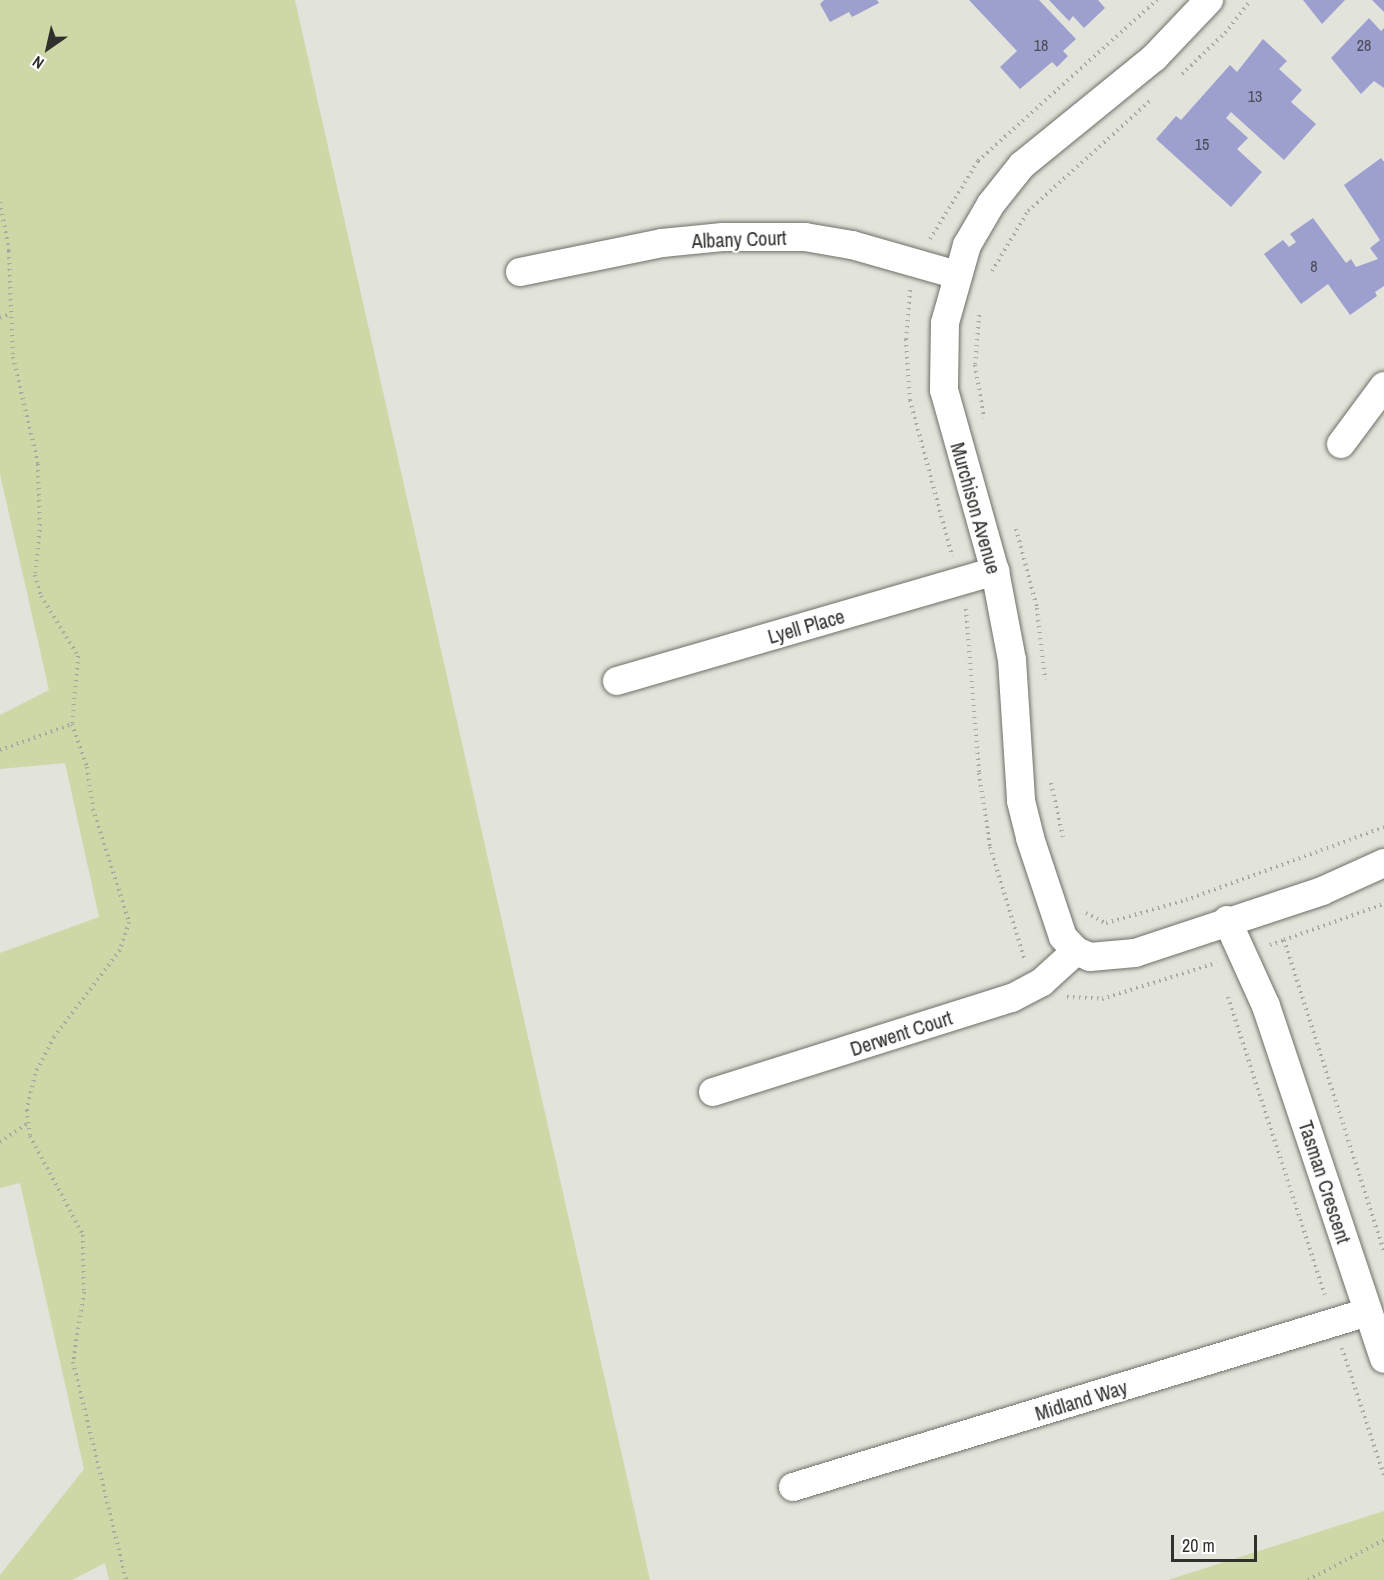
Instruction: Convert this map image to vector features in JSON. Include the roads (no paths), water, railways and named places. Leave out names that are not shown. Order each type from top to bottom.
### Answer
[{"type":"street","name":"Murchison Avenue","points":[[1076,951],[1063,937],[1023,810],[1012,660],[995,571],[944,390],[945,323],[967,245],[991,204],[1022,165],[1155,57],[1209,0]]},
{"type":"street","name":"Albany Court","points":[[520,272],[662,243],[723,237],[805,237],[852,244],[957,275]]},
{"type":"street","points":[[1341,444],[1384,386]]},
{"type":"street","name":"Lyell Place","points":[[617,681],[995,571]]},
{"type":"street","points":[[1076,951],[1101,957],[1135,953],[1322,891],[1384,863]]},
{"type":"street","name":"Tasman Crescent","points":[[1238,917],[1384,1359]]},
{"type":"street","name":"Derwent Court","points":[[713,1092],[1012,998],[1040,984],[1076,951]]},
{"type":"street","name":"Midland Way","points":[[793,1487],[1368,1312]]}]
